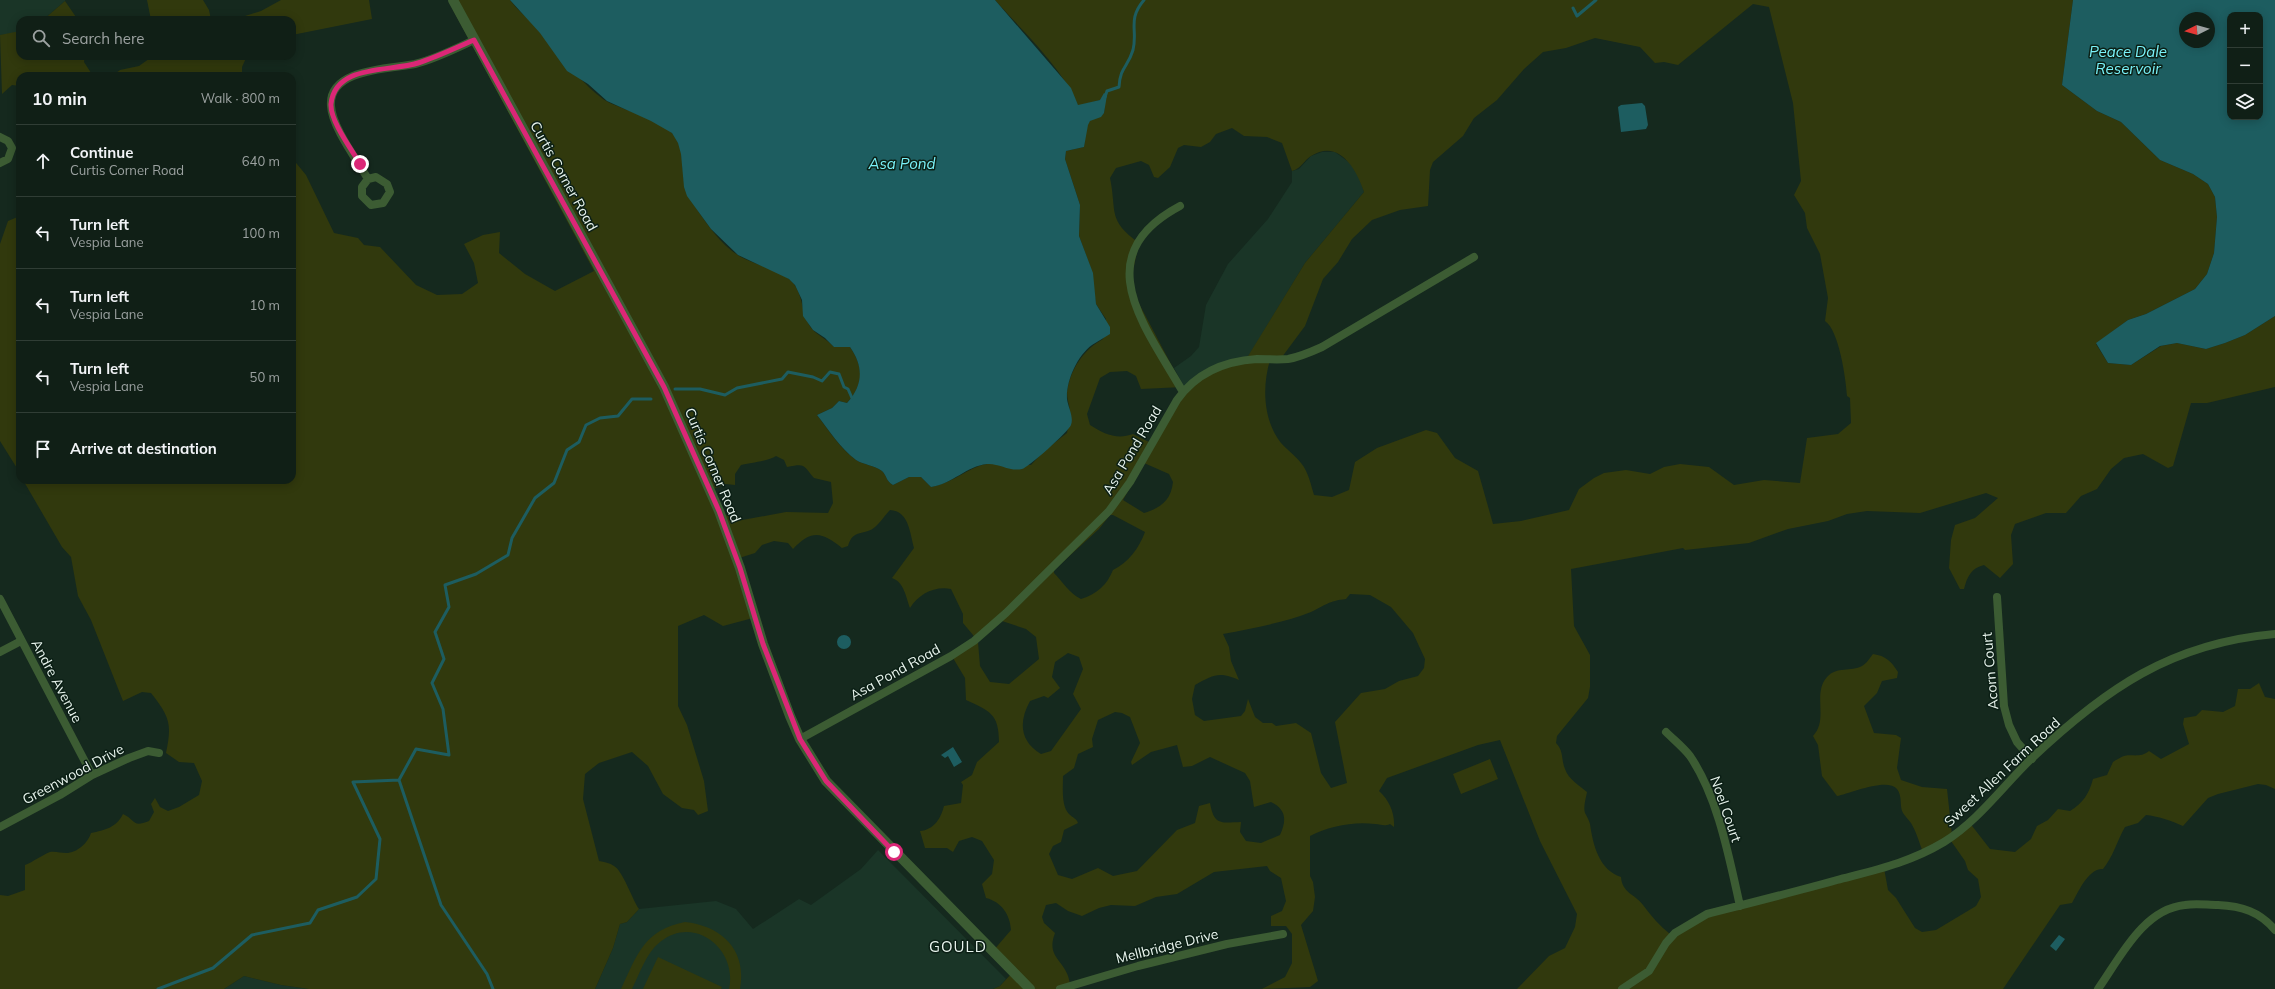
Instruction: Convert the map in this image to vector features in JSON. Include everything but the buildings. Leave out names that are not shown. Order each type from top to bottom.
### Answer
[{"type":"street","name":"Curtis Corner Road","points":[[453,0],[664,387],[719,511],[740,568],[763,644],[800,739],[826,781],[1030,989]]},
{"type":"street","points":[[368,179],[339,130],[333,115],[331,106],[333,95],[338,87],[345,79],[357,74],[416,64],[474,40]]},
{"type":"street","points":[[0,137],[8,141],[12,148],[8,159],[0,163]]},
{"type":"street","points":[[1180,206],[1164,214],[1142,233],[1135,245],[1131,259],[1130,280],[1138,314],[1183,392]]},
{"type":"street","name":"Asa Pond Road","points":[[800,739],[951,656],[974,641],[1006,613],[1109,512],[1130,482],[1150,444],[1183,392],[1207,372],[1223,365],[1256,360],[1287,359],[1302,356],[1322,347],[1474,257]]},
{"type":"street","name":"Acorn Court","points":[[1997,597],[2004,706],[2009,725],[2017,742],[2032,759]]},
{"type":"street","name":"Andre Avenue","points":[[0,599],[92,775]]},
{"type":"street","name":"Sweet Allen Farm Road","points":[[1622,989],[1649,971],[1666,943],[1680,929],[1707,914],[1888,867],[1915,858],[1955,834],[2032,759],[2106,696],[2124,683],[2163,661],[2210,644],[2275,634]]},
{"type":"street","points":[[0,652],[21,641]]},
{"type":"street","name":"Noel Court","points":[[1666,732],[1690,756],[1704,782],[1714,807],[1740,906]]},
{"type":"street","name":"Greenwood Drive","points":[[0,827],[60,795],[92,775],[148,751],[159,753]]},
{"type":"street","points":[[2098,989],[2145,925],[2157,915],[2183,905],[2234,906],[2245,909],[2264,918],[2275,930]]},
{"type":"street","name":"Mellbridge Drive","points":[[1060,989],[1138,966],[1227,944],[1283,934]]},
{"type":"shaded area","points":[[0,0],[65,0],[48,16],[16,16],[16,33],[0,35]]},
{"type":"shaded area","points":[[1322,152],[1335,152],[1350,163],[1358,173],[1364,192],[1305,263],[1245,362],[1186,390],[1174,368],[1191,356],[1199,347],[1206,305],[1228,264],[1268,219],[1292,182],[1292,171],[1299,169],[1311,156]]},
{"type":"shaded area","points":[[878,850],[1006,979],[1000,986],[993,989],[595,989],[613,948],[620,924],[627,922],[639,909],[716,901],[736,909],[753,929],[799,899],[811,905],[861,869]]},
{"type":"shaded area","points":[[244,976],[281,985],[309,989],[224,989]]},
{"type":"green space","points":[[147,0],[203,0],[209,10],[210,16],[150,16]]},
{"type":"green space","points":[[281,0],[369,0],[372,19],[296,34],[296,16],[245,16],[261,11]]},
{"type":"green space","points":[[451,0],[510,0],[535,26],[580,78],[599,96],[608,102],[660,124],[673,134],[678,142],[682,158],[685,186],[689,196],[704,220],[716,235],[737,255],[779,273],[789,279],[798,290],[806,318],[813,330],[834,347],[850,347],[855,355],[860,369],[860,376],[857,389],[853,396],[847,403],[839,401],[832,408],[817,415],[835,439],[850,455],[859,462],[876,467],[882,471],[889,482],[893,485],[909,477],[921,477],[931,487],[944,483],[979,466],[997,463],[1031,465],[1044,451],[1067,433],[1070,413],[1067,392],[1071,376],[1074,368],[1089,349],[1103,339],[1106,319],[1096,304],[1090,266],[1079,236],[1080,205],[1065,159],[1066,151],[1084,147],[1088,123],[1104,113],[1105,106],[1100,100],[1078,106],[1072,93],[1053,65],[995,0],[2073,0],[2062,85],[2097,111],[2121,122],[2160,160],[2193,174],[2208,184],[2215,197],[2217,217],[2214,253],[2207,274],[2195,289],[2146,314],[2128,320],[2096,344],[2108,363],[2131,365],[2161,346],[2177,343],[2206,349],[2225,343],[2245,335],[2275,316],[2275,387],[2207,403],[2191,403],[2173,466],[2168,468],[2143,454],[2124,458],[2111,469],[2097,489],[2081,496],[2066,513],[2046,513],[2015,524],[2011,535],[2013,564],[2000,578],[1984,565],[1976,568],[1970,574],[1964,589],[1960,589],[1949,568],[1951,540],[1955,525],[1975,518],[1998,498],[1986,493],[1920,513],[1867,511],[1847,514],[1828,521],[1788,529],[1749,543],[1685,550],[1683,548],[1571,569],[1574,626],[1590,655],[1590,687],[1588,698],[1557,736],[1556,743],[1559,746],[1567,773],[1574,782],[1587,792],[1584,811],[1590,823],[1595,848],[1602,863],[1613,874],[1621,877],[1626,890],[1640,901],[1656,921],[1670,934],[1690,921],[1884,868],[1888,890],[1896,898],[1915,928],[1922,932],[1936,930],[1976,906],[1981,897],[1978,879],[1968,870],[1965,861],[1951,841],[1923,852],[1913,826],[1903,813],[1900,795],[1897,789],[1892,786],[1877,785],[1837,796],[1822,776],[1818,745],[1813,736],[1818,729],[1820,722],[1820,699],[1823,684],[1827,677],[1835,671],[1858,668],[1862,666],[1873,654],[1888,660],[1898,672],[1897,678],[1882,681],[1877,693],[1864,706],[1874,733],[1896,735],[1901,738],[1897,768],[1901,780],[1922,787],[1947,789],[1952,835],[1969,822],[1990,849],[2015,852],[2031,839],[2037,826],[2048,820],[2058,809],[2070,811],[2079,805],[2090,789],[2093,779],[2107,775],[2113,762],[2127,755],[2140,755],[2149,751],[2161,759],[2189,744],[2183,724],[2184,718],[2196,716],[2202,710],[2223,712],[2235,706],[2238,689],[2250,689],[2259,683],[2265,697],[2275,699],[2275,789],[2266,785],[2258,784],[2208,798],[2183,826],[2155,816],[2146,815],[2138,823],[2125,827],[2110,859],[2103,869],[2093,872],[2088,877],[2072,903],[2060,905],[2003,989],[1517,989],[1549,956],[1565,948],[1575,927],[1577,914],[1540,841],[1500,740],[1478,745],[1387,778],[1379,791],[1386,798],[1391,807],[1394,827],[1390,824],[1359,823],[1325,829],[1310,836],[1310,876],[1313,882],[1315,897],[1313,911],[1301,925],[1318,981],[1310,987],[1262,989],[1285,977],[1292,963],[1292,934],[1286,926],[1271,926],[1271,916],[1282,911],[1286,901],[1281,878],[1270,871],[1267,866],[1214,872],[1177,894],[1156,897],[1135,906],[1111,905],[1099,908],[1082,916],[1068,911],[1056,903],[1046,905],[1042,917],[1044,923],[1055,933],[1053,949],[1068,976],[1070,984],[1059,989],[993,989],[1000,986],[1012,973],[993,951],[1011,930],[1009,919],[1001,906],[986,898],[982,884],[992,874],[994,860],[982,841],[972,837],[959,841],[953,852],[947,848],[925,848],[920,831],[933,826],[936,823],[944,806],[961,803],[963,785],[961,782],[972,775],[977,762],[999,742],[999,733],[995,719],[992,715],[981,707],[966,700],[965,678],[953,658],[978,641],[963,623],[963,614],[951,589],[945,588],[928,592],[922,595],[910,608],[902,586],[892,578],[914,548],[910,530],[905,519],[896,511],[890,510],[875,527],[871,530],[856,534],[850,540],[848,546],[842,548],[829,539],[817,535],[806,538],[793,549],[788,543],[774,541],[762,545],[755,553],[736,559],[753,618],[723,626],[704,615],[678,626],[678,706],[687,725],[704,781],[708,811],[698,815],[694,810],[682,808],[663,794],[648,766],[632,752],[599,763],[585,774],[583,799],[599,861],[611,864],[621,873],[639,909],[627,922],[620,924],[613,948],[595,989],[309,989],[281,985],[244,976],[224,989],[0,989],[0,895],[8,896],[25,890],[25,865],[50,852],[70,853],[82,847],[90,837],[91,833],[110,828],[120,819],[123,814],[134,822],[140,824],[149,821],[154,812],[151,804],[155,798],[160,807],[168,811],[179,807],[199,795],[202,781],[194,763],[179,762],[166,753],[169,735],[168,721],[162,708],[151,693],[142,692],[123,701],[91,620],[78,596],[71,557],[62,547],[25,484],[296,484],[296,163],[306,175],[334,233],[358,238],[364,245],[380,247],[416,285],[437,295],[462,294],[478,283],[474,263],[464,244],[483,235],[500,232],[499,253],[525,274],[555,291],[594,271],[453,10]],"holes":[[[1753,4],[1769,7],[1793,103],[1801,181],[1794,195],[1805,213],[1807,228],[1820,254],[1828,298],[1825,321],[1830,326],[1838,344],[1847,396],[1850,398],[1851,423],[1838,434],[1807,438],[1800,483],[1764,480],[1734,485],[1709,467],[1680,464],[1664,467],[1650,474],[1626,470],[1604,473],[1594,478],[1579,489],[1569,510],[1521,521],[1493,524],[1478,471],[1455,458],[1437,433],[1426,430],[1377,448],[1355,462],[1349,490],[1332,497],[1314,495],[1306,470],[1297,458],[1281,443],[1271,424],[1265,392],[1267,370],[1270,360],[1282,357],[1305,326],[1323,279],[1338,262],[1352,239],[1372,220],[1400,210],[1428,206],[1430,170],[1433,162],[1463,136],[1474,118],[1497,100],[1524,69],[1543,52],[1566,48],[1595,38],[1640,47],[1655,63],[1664,62],[1678,65]],[[1232,128],[1244,136],[1267,137],[1282,143],[1292,171],[1298,168],[1311,156],[1321,151],[1330,151],[1338,154],[1352,166],[1364,192],[1305,263],[1245,361],[1206,374],[1177,403],[1153,444],[1133,434],[1127,436],[1116,436],[1100,431],[1090,425],[1087,414],[1100,378],[1110,372],[1127,371],[1136,376],[1141,389],[1183,387],[1135,296],[1132,275],[1139,243],[1122,228],[1115,215],[1110,178],[1116,168],[1141,161],[1149,165],[1154,177],[1158,178],[1170,167],[1178,148],[1184,145],[1201,147],[1210,142],[1216,134]],[[776,456],[784,460],[787,467],[798,465],[804,466],[814,478],[831,482],[833,503],[828,513],[786,512],[737,521],[719,511],[711,490],[726,484],[735,485],[735,474],[741,465],[759,462]],[[1144,463],[1169,474],[1173,482],[1170,494],[1164,503],[1155,509],[1144,513],[1123,500]],[[1110,515],[1113,515],[1145,532],[1140,544],[1129,559],[1113,570],[1108,580],[1097,592],[1081,599],[1066,587],[1054,573],[1054,570],[1099,529]],[[1350,594],[1370,595],[1391,607],[1413,633],[1425,659],[1424,668],[1418,676],[1399,681],[1385,689],[1361,693],[1335,722],[1347,783],[1331,788],[1321,773],[1311,733],[1296,723],[1276,726],[1272,723],[1263,723],[1255,717],[1248,699],[1245,711],[1241,716],[1204,721],[1195,715],[1192,699],[1195,685],[1216,675],[1232,677],[1239,680],[1231,661],[1229,647],[1223,634],[1290,619],[1311,612],[1331,602],[1346,599]],[[1002,621],[1026,629],[1036,637],[1039,659],[1009,684],[990,682],[980,666],[978,642]],[[1068,653],[1079,657],[1083,669],[1073,694],[1081,709],[1051,751],[1041,754],[1028,743],[1023,730],[1023,723],[1026,708],[1030,701],[1044,696],[1048,698],[1060,688],[1052,677],[1055,662]],[[1115,712],[1122,713],[1130,717],[1140,743],[1131,762],[1132,765],[1151,752],[1177,745],[1183,767],[1192,766],[1210,757],[1245,773],[1250,781],[1254,807],[1271,802],[1280,808],[1284,816],[1284,824],[1280,835],[1261,843],[1246,841],[1240,832],[1241,822],[1228,823],[1219,821],[1216,819],[1210,803],[1199,806],[1195,823],[1177,830],[1137,871],[1113,876],[1098,868],[1072,879],[1058,875],[1049,854],[1053,846],[1061,842],[1064,830],[1078,823],[1066,811],[1063,796],[1063,776],[1074,768],[1078,754],[1093,747],[1092,739],[1098,720]]]},
{"type":"green space","points":[[65,1],[75,16],[48,16]]},
{"type":"green space","points":[[16,32],[16,60],[84,60],[84,62],[90,72],[16,72],[16,86],[12,85],[2,94],[0,35]]},
{"type":"green space","points":[[147,60],[245,60],[242,67],[242,72],[117,72],[120,70],[139,66]]},
{"type":"green space","points":[[16,218],[16,467],[0,441],[0,244],[8,221]]},
{"type":"green space","points":[[1490,759],[1498,779],[1461,794],[1453,774]]},
{"type":"green space","points":[[685,922],[698,924],[710,929],[721,935],[729,942],[740,963],[740,989],[729,989],[730,974],[727,961],[720,949],[711,940],[699,934],[686,932],[673,934],[660,942],[647,957],[632,989],[621,989],[637,955],[651,938],[660,931]]},
{"type":"green space","points":[[658,957],[722,987],[721,989],[643,989]]},
{"type":"water","name":"Asa Pond","points":[[510,0],[995,0],[1071,88],[1078,105],[1100,100],[1104,93],[1107,95],[1104,113],[1101,117],[1090,121],[1088,125],[1084,147],[1066,151],[1065,159],[1080,205],[1079,236],[1093,273],[1096,304],[1110,327],[1110,334],[1092,345],[1077,362],[1074,369],[1067,392],[1067,399],[1072,419],[1069,429],[1040,456],[1022,469],[1018,470],[991,464],[980,465],[946,482],[931,487],[921,477],[909,477],[893,485],[889,482],[882,471],[876,467],[856,460],[840,444],[817,415],[832,408],[839,401],[847,403],[859,383],[860,376],[858,362],[850,347],[834,347],[825,338],[813,330],[803,316],[802,300],[795,285],[789,279],[738,255],[711,229],[687,196],[684,187],[681,154],[678,143],[672,133],[651,121],[607,101],[588,84],[567,71],[540,33]]},
{"type":"water","name":"Peace Dale Reservoir","points":[[2073,0],[2275,0],[2275,316],[2245,335],[2206,349],[2177,343],[2160,346],[2131,365],[2108,363],[2096,343],[2128,320],[2146,314],[2195,289],[2207,274],[2214,253],[2217,217],[2215,197],[2208,184],[2193,174],[2160,160],[2121,122],[2097,111],[2062,85]]},
{"type":"water","points":[[1642,103],[1645,106],[1648,125],[1646,129],[1621,132],[1618,107],[1621,105]]},
{"type":"water","points":[[841,635],[847,635],[851,639],[851,645],[847,649],[841,649],[837,645],[837,639]]},
{"type":"water","points":[[953,747],[962,762],[954,767],[948,756],[945,758],[941,755]]},
{"type":"water","points":[[2059,935],[2065,939],[2056,951],[2050,946]]},
{"type":"waterway","points":[[1105,97],[1107,91],[1119,87],[1121,75],[1133,50],[1134,19],[1144,0]]},
{"type":"waterway","points":[[1573,8],[1577,16],[1596,0]]},
{"type":"waterway","points":[[675,389],[700,389],[725,395],[737,388],[782,379],[788,372],[813,377],[822,381],[830,372],[839,374],[844,387],[848,389],[852,398]]},
{"type":"waterway","points":[[493,989],[487,974],[441,905],[399,780],[416,749],[449,755],[443,709],[432,683],[444,659],[435,632],[449,607],[445,585],[476,574],[508,555],[512,538],[535,498],[554,483],[567,450],[579,442],[586,425],[600,418],[618,416],[632,399],[651,399]]},
{"type":"waterway","points":[[158,989],[213,968],[252,935],[310,923],[318,910],[357,897],[376,879],[380,839],[353,782],[399,780]]},
{"type":"district","name":"GOULD","points":[[958,946]]},
{"type":"route","points":[[360,164],[339,130],[331,106],[333,95],[345,79],[357,74],[416,64],[440,56],[474,40],[664,387],[719,511],[740,568],[763,644],[800,739],[826,781],[894,852]]}]
